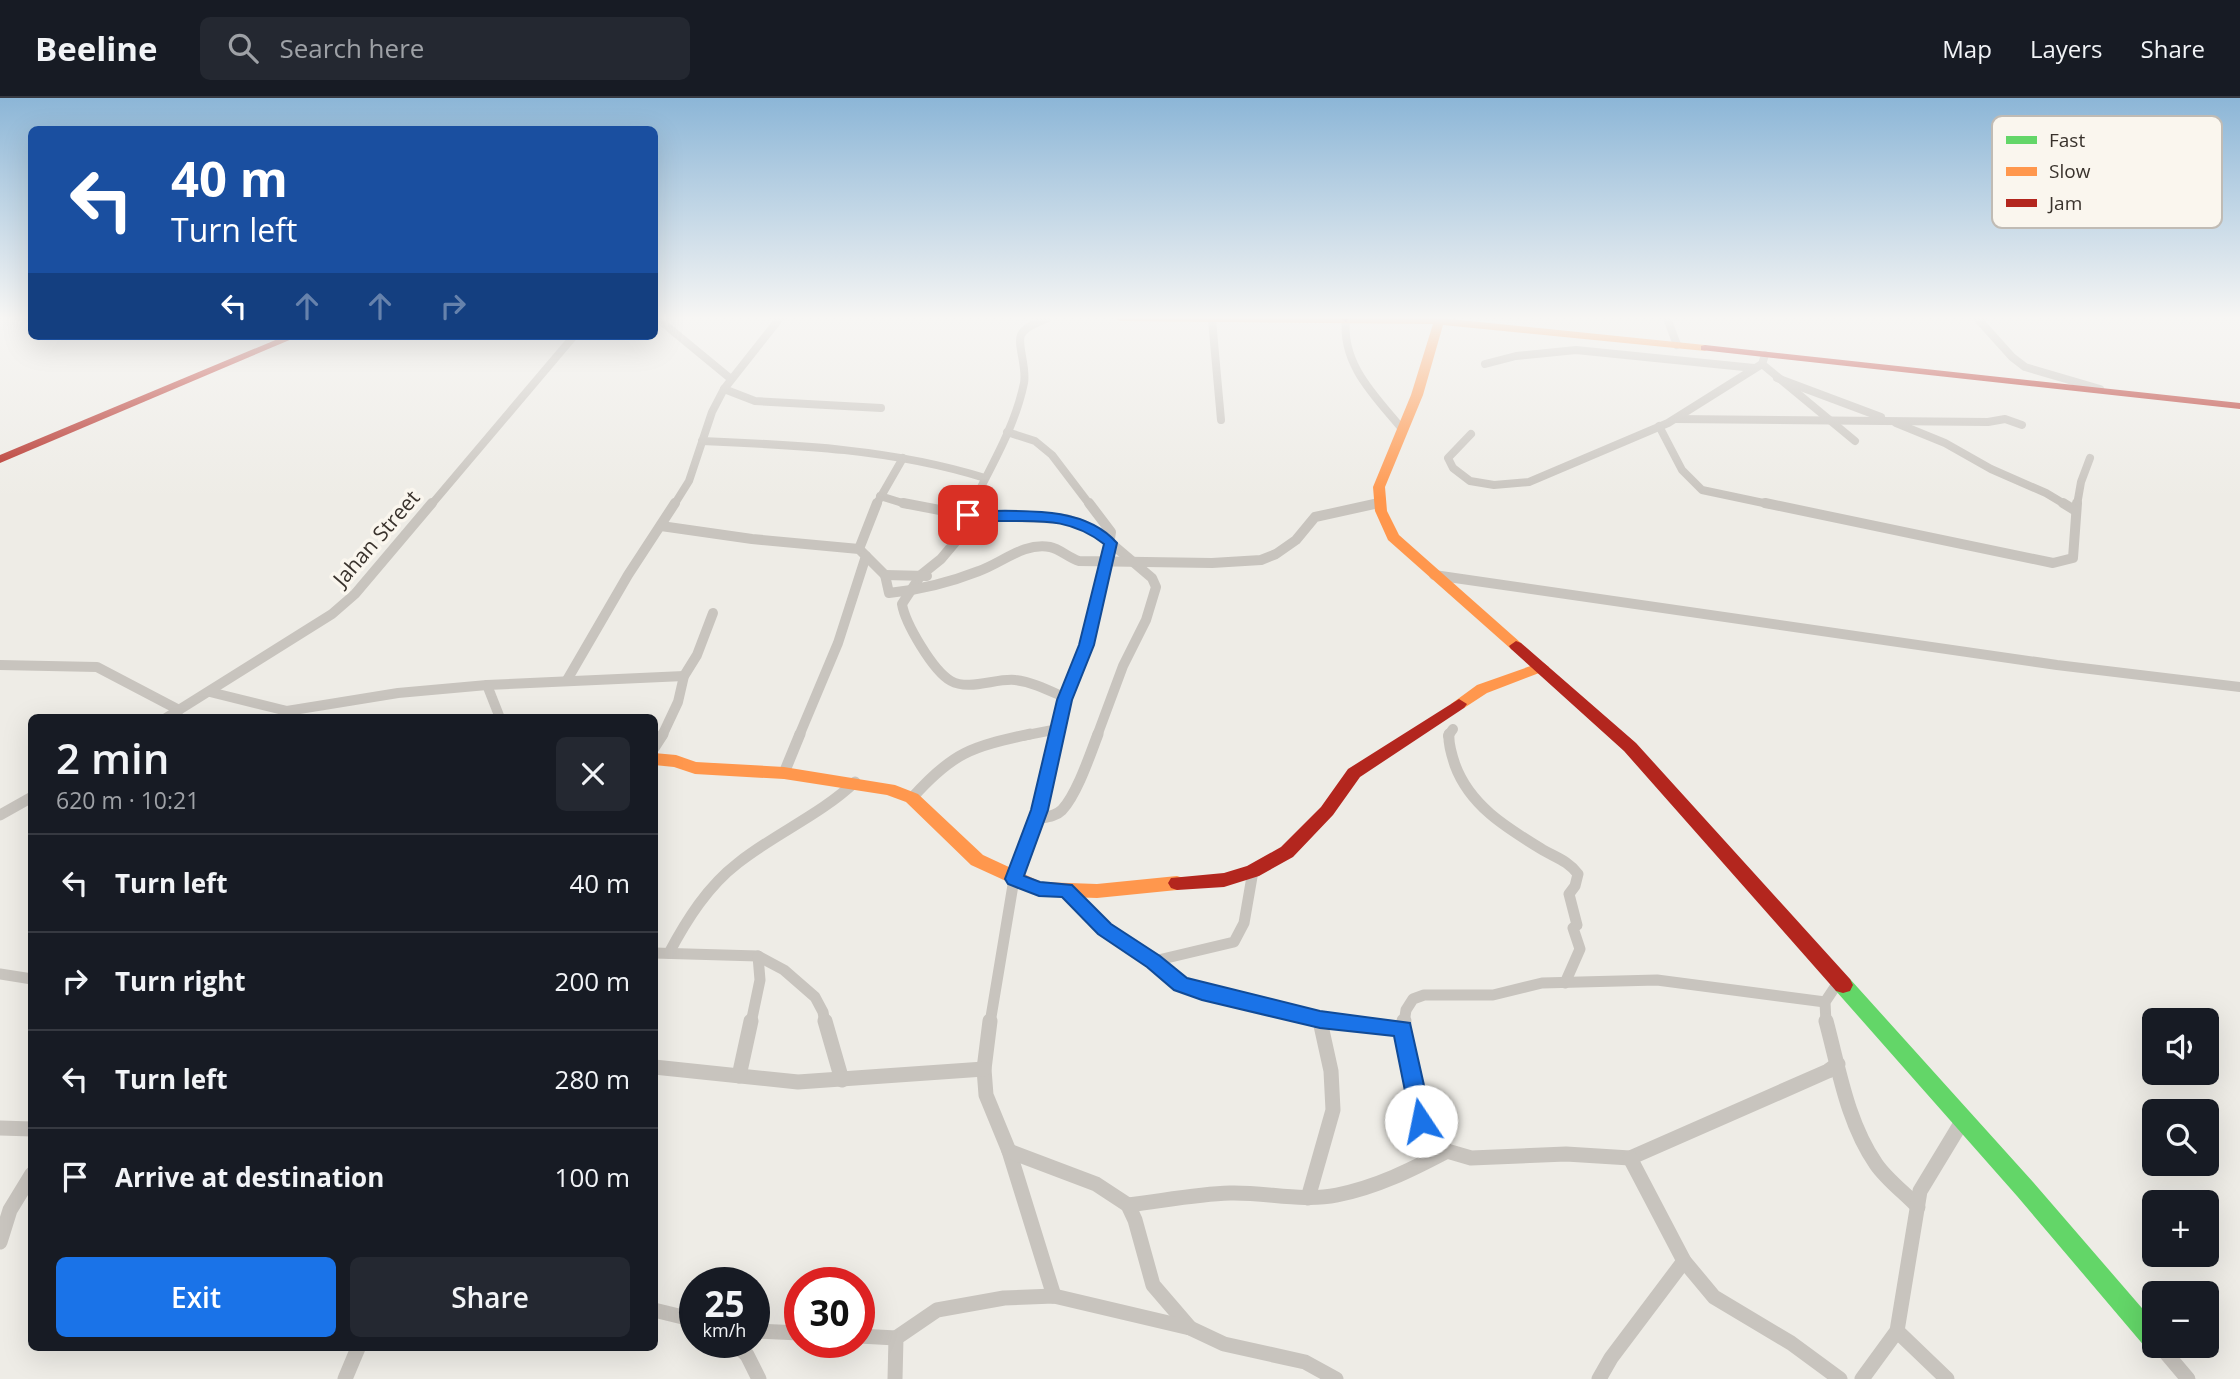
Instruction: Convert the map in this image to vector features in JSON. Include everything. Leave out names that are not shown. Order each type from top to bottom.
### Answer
[{"type":"main road","points":[[0,459],[194,378]]},
{"type":"main road","points":[[1423,378],[1378,487],[1380,503],[1393,537],[1630,747],[2142,1325]]},
{"type":"main road","points":[[1944,378],[2240,406]]},
{"type":"main road","points":[[658,759],[676,761],[695,768],[784,773],[889,789],[912,798],[977,860],[1039,889],[1097,891],[1136,885],[1224,880],[1253,871],[1287,852],[1327,811],[1354,774],[1372,760],[1482,690],[1542,667]]},
{"type":"street","name":"Jahan Street","points":[[172,714],[332,614],[355,594],[539,378]]},
{"type":"street","points":[[1024,378],[997,460],[985,478],[962,534],[941,559],[921,575],[902,604],[904,617],[940,671],[952,682],[978,684],[1013,680],[1066,698]]},
{"type":"street","points":[[1217,378],[1221,421]]},
{"type":"street","points":[[1364,378],[1403,430]]},
{"type":"street","points":[[1471,434],[1448,458],[1451,469],[1470,480],[1512,485],[1554,473],[1674,419],[1736,378]]},
{"type":"street","points":[[1777,378],[1855,441]]},
{"type":"street","points":[[1777,378],[1945,443],[1992,469],[2046,493],[2076,511]]},
{"type":"street","points":[[2062,378],[2110,392]]},
{"type":"street","points":[[567,680],[635,564],[689,481],[712,412],[731,379]]},
{"type":"street","points":[[724,389],[754,401],[881,408]]},
{"type":"street","points":[[1674,419],[1827,418],[1988,422],[2005,419],[2022,425]]},
{"type":"street","points":[[1659,426],[1667,445],[1693,485],[1702,490],[2053,563],[2073,558],[2076,511],[2083,471],[2090,458]]},
{"type":"street","points":[[1007,432],[1035,442],[1052,455],[1111,532],[1111,543],[1086,645],[1066,698],[1036,819],[1014,879],[993,998],[984,1069],[986,1095],[1009,1150],[1054,1296]]},
{"type":"street","points":[[702,441],[867,451],[958,468],[985,478]]},
{"type":"street","points":[[784,773],[838,643],[880,496],[903,458]]},
{"type":"street","points":[[880,496],[907,506],[968,515],[1062,518],[1094,530],[1152,578],[1156,587],[1146,620],[1123,666],[1086,767],[1071,799],[1053,816],[1036,819]]},
{"type":"street","points":[[662,526],[752,539],[824,544],[863,553],[885,575],[889,593],[911,591],[981,571],[1026,548],[1051,547],[1072,560],[1261,560],[1276,554],[1296,540],[1315,517],[1380,503]]},
{"type":"street","points":[[885,575],[953,578]]},
{"type":"street","points":[[1434,575],[2057,665],[2240,687]]},
{"type":"street","points":[[658,741],[676,707],[685,683],[684,676],[697,655],[713,613]]},
{"type":"street","points":[[0,665],[97,667],[178,710]]},
{"type":"street","points":[[210,692],[287,711],[398,693],[488,685],[684,676]]},
{"type":"street","points":[[488,685],[499,714]]},
{"type":"street","points":[[912,798],[947,761],[963,752],[1058,729]]},
{"type":"street","points":[[1453,729],[1448,736],[1455,771],[1473,801],[1506,827],[1529,838],[1538,847],[1562,856],[1577,874],[1576,886],[1569,894],[1577,925],[1573,928],[1580,949],[1565,983]]},
{"type":"street","points":[[669,953],[702,897],[739,863],[838,799],[855,782]]},
{"type":"street","points":[[0,815],[28,799]]},
{"type":"street","points":[[1154,961],[1234,942],[1244,923],[1253,871]]},
{"type":"street","points":[[1066,890],[1104,929],[1154,961],[1180,984],[1202,992],[1320,1019],[1403,1029]]},
{"type":"street","points":[[658,953],[758,956],[784,970],[815,997],[823,1012],[842,1080]]},
{"type":"street","points":[[739,1076],[760,980],[758,956]]},
{"type":"street","points":[[0,974],[28,978]]},
{"type":"street","points":[[1825,1002],[1657,980],[1542,983],[1493,995],[1424,995],[1413,999],[1406,1010],[1403,1029],[1421,1121],[1431,1137],[1447,1151],[1484,1159],[1566,1154],[1630,1158],[1818,1076],[1838,1063]]},
{"type":"street","points":[[1839,981],[1825,1002],[1824,1015],[1851,1115],[1877,1165],[1918,1208]]},
{"type":"street","points":[[1308,1198],[1333,1110],[1331,1071],[1320,1019]]},
{"type":"street","points":[[658,1067],[799,1082],[984,1069]]},
{"type":"street","points":[[1862,1379],[1898,1331],[1920,1191],[1963,1121]]},
{"type":"street","points":[[0,1128],[28,1129]]},
{"type":"street","points":[[1009,1150],[1096,1184],[1128,1205],[1135,1220],[1153,1285],[1189,1328]]},
{"type":"street","points":[[1128,1205],[1229,1192],[1285,1194],[1308,1198],[1337,1195],[1394,1179],[1447,1151]]},
{"type":"street","points":[[1630,1158],[1684,1261],[1714,1297],[1791,1343],[1840,1379]]},
{"type":"street","points":[[0,1242],[10,1210],[28,1181]]},
{"type":"street","points":[[1599,1379],[1611,1358],[1684,1261]]},
{"type":"street","points":[[875,1337],[896,1338],[937,1310],[1004,1298],[1054,1296],[1189,1328],[1224,1344],[1264,1350],[1304,1362],[1336,1379]]},
{"type":"street","points":[[658,1311],[679,1316]]},
{"type":"street","points":[[1898,1331],[1934,1372],[1947,1379]]},
{"type":"street","points":[[895,1379],[896,1338]]},
{"type":"street","points":[[345,1379],[357,1351]]},
{"type":"street","points":[[748,1358],[759,1379]]},
{"type":"street","points":[[2170,1358],[2188,1379]]},
{"type":"traffic: fast","points":[[1843,985],[2025,1189],[2142,1326]]},
{"type":"traffic: slow","points":[[1422,378],[1379,487],[1381,511],[1393,537],[1516,646]]},
{"type":"traffic: slow","points":[[1459,704],[1482,689],[1542,667]]},
{"type":"traffic: slow","points":[[658,759],[676,761],[695,768],[784,773],[889,789],[912,798],[977,860],[1039,889],[1097,891],[1177,883]]},
{"type":"traffic: jam","points":[[0,459],[194,378]]},
{"type":"traffic: jam","points":[[1980,378],[2240,406]]},
{"type":"traffic: jam","points":[[1516,646],[1630,747],[1843,985]]},
{"type":"traffic: jam","points":[[1177,883],[1224,880],[1253,871],[1287,852],[1327,811],[1354,773],[1459,704]]},
{"type":"route","points":[[968,515],[1062,518],[1094,530],[1111,543],[1086,645],[1065,700],[1040,810],[1014,879],[1039,889],[1066,890],[1104,929],[1154,961],[1180,984],[1202,992],[1320,1019],[1403,1029],[1421,1121]]}]
